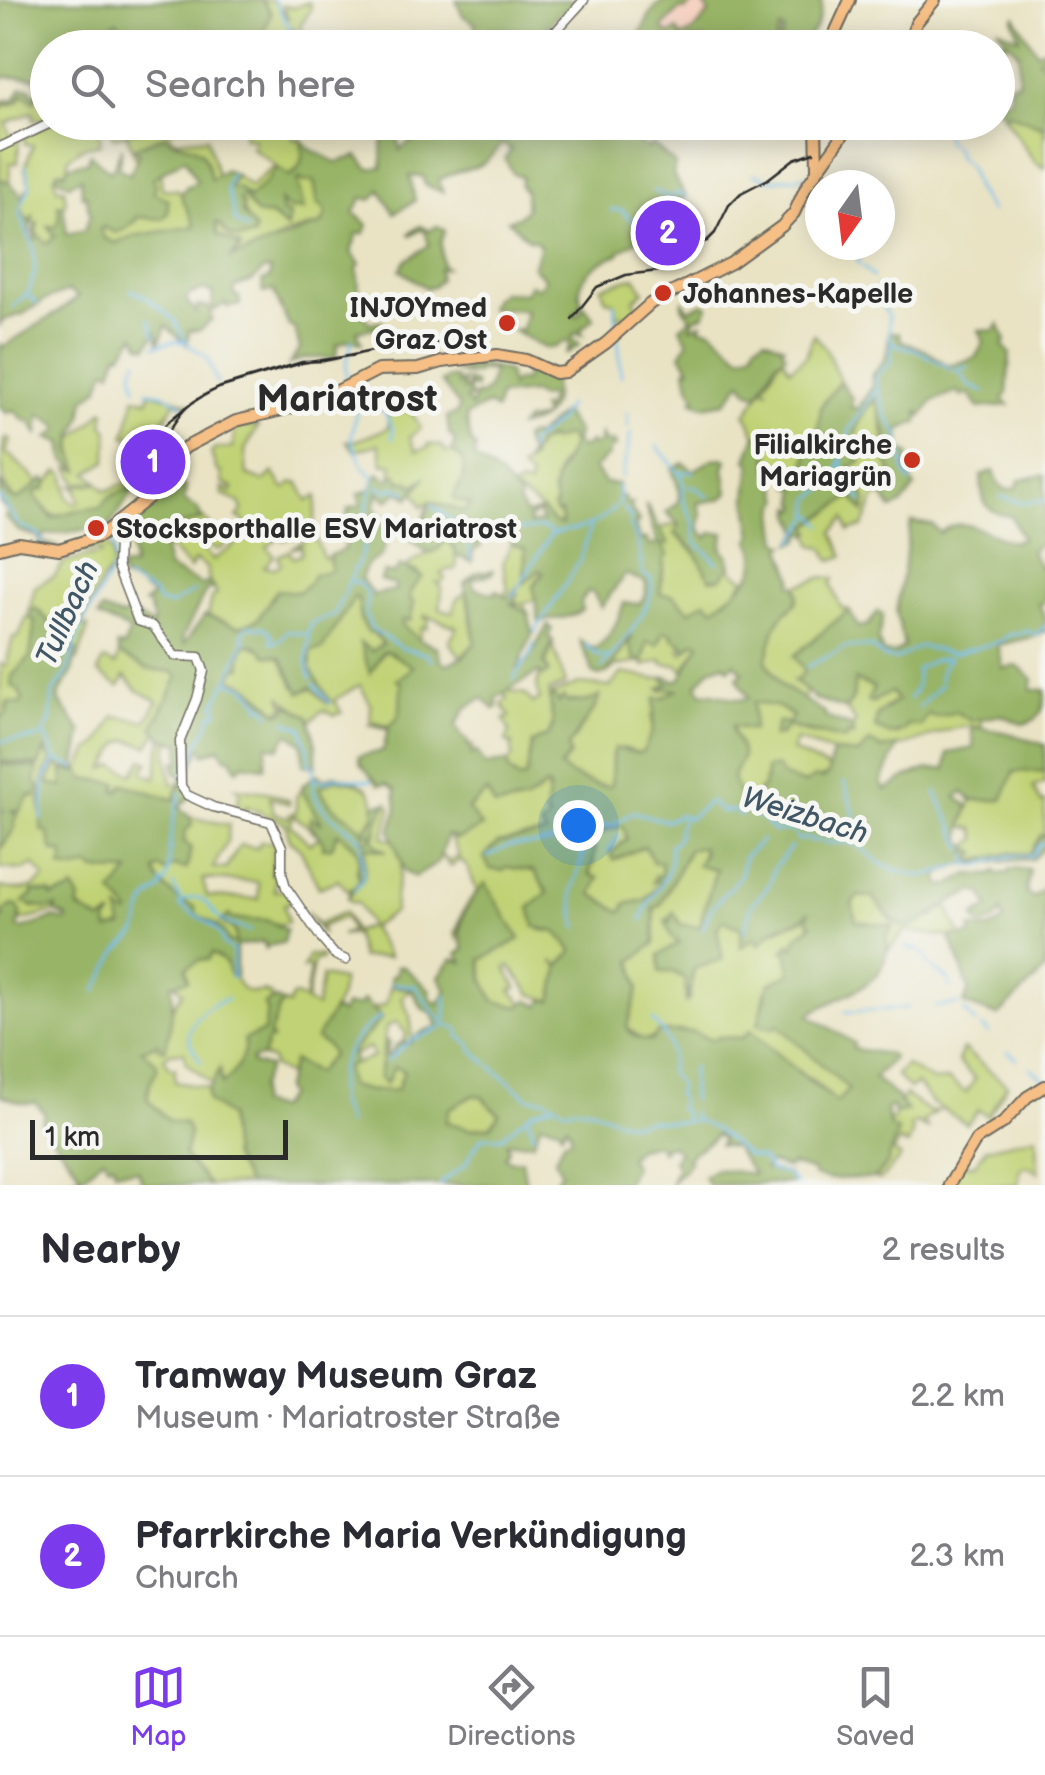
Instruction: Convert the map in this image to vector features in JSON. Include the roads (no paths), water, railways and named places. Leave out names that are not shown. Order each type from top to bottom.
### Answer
[{"type":"main road","points":[[836,30],[850,0]]},
{"type":"main road","points":[[914,30],[936,0]]},
{"type":"main road","points":[[816,140],[817,170]]},
{"type":"main road","points":[[817,170],[839,140]]},
{"type":"main road","points":[[0,548],[20,544],[59,549],[120,527],[150,495],[162,470],[186,447],[236,421],[316,402],[380,370],[418,369],[440,362],[497,355],[524,359],[561,373],[618,333],[651,303],[731,263],[778,228],[794,212],[805,192]]},
{"type":"main road","points":[[950,1185],[976,1140],[1003,1123],[1027,1097],[1045,1086]]},
{"type":"street","points":[[556,30],[584,0]]},
{"type":"street","points":[[0,147],[30,133]]},
{"type":"street","points":[[120,527],[117,566],[138,621],[152,626],[174,656],[199,657],[203,665],[197,699],[180,741],[181,787],[188,795],[215,807],[271,822],[282,847],[286,888],[323,942],[336,956],[346,960]]},
{"type":"waterway","points":[[274,0],[291,30]]},
{"type":"waterway","points":[[946,140],[969,167],[976,189],[991,212]]},
{"type":"waterway","points":[[24,224],[20,208],[30,187],[26,166]]},
{"type":"waterway","points":[[231,174],[227,189],[236,222],[247,229]]},
{"type":"waterway","points":[[754,174],[771,180],[805,176]]},
{"type":"waterway","points":[[653,191],[669,197],[680,193],[685,198]]},
{"type":"waterway","points":[[611,210],[621,210],[637,225]]},
{"type":"waterway","points":[[25,227],[32,244]]},
{"type":"waterway","points":[[12,307],[28,293],[35,272],[33,245]]},
{"type":"waterway","points":[[858,260],[859,265]]},
{"type":"waterway","points":[[863,267],[873,277]]},
{"type":"waterway","points":[[878,286],[877,296],[887,314]]},
{"type":"waterway","points":[[130,290],[145,296],[174,320],[186,343],[207,357],[217,383]]},
{"type":"waterway","points":[[27,294],[36,303]]},
{"type":"waterway","points":[[614,303],[618,330]]},
{"type":"waterway","points":[[888,315],[890,339],[896,345],[915,349],[953,370],[968,367]]},
{"type":"waterway","points":[[149,319],[155,335]]},
{"type":"waterway","points":[[618,338],[621,376]]},
{"type":"waterway","points":[[347,383],[352,340]]},
{"type":"waterway","points":[[894,342],[890,347],[892,360],[876,376],[876,385],[887,417],[898,434],[905,473],[911,482]]},
{"type":"waterway","points":[[155,346],[186,343]]},
{"type":"waterway","points":[[136,388],[133,371],[137,359]]},
{"type":"waterway","points":[[960,373],[970,386],[985,392]]},
{"type":"waterway","points":[[794,541],[811,516],[811,499],[835,480],[850,429],[877,388]]},
{"type":"waterway","points":[[147,391],[164,394],[183,405]]},
{"type":"waterway","points":[[242,635],[248,626],[266,628],[272,635],[271,643],[279,641],[287,631],[308,635],[312,623],[334,615],[364,549],[366,511],[374,478],[363,466],[351,439],[356,412],[342,395]]},
{"type":"waterway","points":[[530,451],[529,444],[558,421],[568,405]]},
{"type":"waterway","points":[[365,408],[384,410],[393,430],[392,439]]},
{"type":"waterway","points":[[627,413],[628,421]]},
{"type":"waterway","points":[[622,477],[631,433]]},
{"type":"waterway","points":[[657,446],[683,478],[683,500],[695,524],[695,541],[718,563]]},
{"type":"waterway","points":[[842,459],[843,476],[862,501]]},
{"type":"waterway","points":[[680,472],[693,472]]},
{"type":"waterway","points":[[378,486],[385,491],[396,488],[407,492]]},
{"type":"waterway","points":[[618,486],[619,502]]},
{"type":"waterway","points":[[688,487],[695,487],[708,497]]},
{"type":"waterway","points":[[0,497],[18,524],[40,536],[43,544]]},
{"type":"waterway","points":[[1001,497],[1022,502],[1045,501]]},
{"type":"waterway","points":[[513,596],[550,536],[594,524],[619,503]]},
{"type":"waterway","points":[[432,505],[463,531],[471,559]]},
{"type":"waterway","points":[[624,508],[632,520]]},
{"type":"waterway","points":[[814,515],[823,525]]},
{"type":"waterway","points":[[602,667],[643,613],[652,589],[651,579],[643,574],[630,524]]},
{"type":"waterway","points":[[535,632],[580,561],[590,527]]},
{"type":"waterway","points":[[521,530],[543,528],[553,533]]},
{"type":"waterway","name":"Tullbach","points":[[113,535],[114,561]]},
{"type":"waterway","name":"Tullbach","points":[[42,820],[45,778],[56,760],[44,732],[50,723],[53,692],[67,673],[82,625],[113,568]]},
{"type":"waterway","points":[[126,579],[154,594],[159,603],[171,605],[194,591]]},
{"type":"waterway","points":[[351,581],[360,584],[368,594],[365,614],[372,629]]},
{"type":"waterway","points":[[807,667],[846,647],[871,647],[885,658],[897,659],[920,646],[952,654],[999,642],[1023,631],[1037,634],[1045,626]]},
{"type":"waterway","points":[[374,630],[401,648],[425,654],[432,660]]},
{"type":"waterway","points":[[229,678],[245,640],[242,637]]},
{"type":"waterway","points":[[309,637],[307,662],[311,678]]},
{"type":"waterway","points":[[519,670],[534,644]]},
{"type":"waterway","points":[[586,645],[597,655],[609,658]]},
{"type":"waterway","points":[[909,699],[916,688],[917,669],[949,658]]},
{"type":"waterway","points":[[940,680],[948,659]]},
{"type":"waterway","points":[[514,680],[518,671]]},
{"type":"waterway","points":[[183,776],[211,715],[218,712],[215,704],[228,679]]},
{"type":"waterway","points":[[229,682],[244,686],[254,695]]},
{"type":"waterway","points":[[314,684],[330,703]]},
{"type":"waterway","points":[[918,708],[941,684]]},
{"type":"waterway","points":[[254,698],[270,715]]},
{"type":"waterway","points":[[285,721],[303,728],[308,763],[313,765],[314,790],[321,806],[361,840],[363,878],[354,891]]},
{"type":"waterway","points":[[0,742],[45,735]]},
{"type":"waterway","points":[[56,760],[76,768]]},
{"type":"waterway","points":[[315,779],[371,781]]},
{"type":"waterway","points":[[844,783],[857,822],[855,843]]},
{"type":"waterway","points":[[936,792],[964,849]]},
{"type":"waterway","points":[[96,991],[118,951],[137,933],[146,903],[166,883],[171,830],[181,793]]},
{"type":"waterway","name":"Weizbach","points":[[526,845],[584,836],[594,826],[612,826],[633,812],[666,821],[680,815],[690,818],[709,801],[720,811],[736,811],[739,816],[745,811],[775,832],[792,830],[798,840],[855,844],[881,864],[914,875],[1023,856]]},
{"type":"waterway","points":[[678,828],[684,817]]},
{"type":"waterway","points":[[642,920],[666,875],[671,857],[669,846],[677,840],[679,831]]},
{"type":"waterway","points":[[609,851],[620,835]]},
{"type":"waterway","points":[[572,892],[584,836]]},
{"type":"waterway","points":[[702,930],[711,909],[740,876],[744,857],[762,840]]},
{"type":"waterway","name":"Weizbach","points":[[1026,856],[1033,855],[1045,842]]},
{"type":"waterway","name":"Weizbach","points":[[487,857],[509,846],[525,845]]},
{"type":"waterway","points":[[744,932],[752,904],[770,884],[774,868],[791,847]]},
{"type":"waterway","points":[[966,856],[973,866]]},
{"type":"waterway","points":[[173,885],[180,905],[212,925],[223,944],[233,951],[232,978]]},
{"type":"waterway","points":[[572,893],[577,928]]},
{"type":"waterway","points":[[182,902],[191,898],[203,900],[226,923],[250,931]]},
{"type":"waterway","points":[[907,947],[922,952]]},
{"type":"waterway","points":[[924,953],[928,964],[948,979],[950,987]]},
{"type":"waterway","points":[[392,984],[415,986],[438,1017],[459,1030],[460,1037],[471,1045]]},
{"type":"waterway","points":[[446,996],[446,1019]]},
{"type":"waterway","points":[[201,1062],[190,1042],[191,1025],[207,1008],[227,999]]},
{"type":"waterway","points":[[949,1005],[958,1004]]},
{"type":"waterway","points":[[936,1007],[947,1005]]},
{"type":"waterway","points":[[846,1012],[908,1008]]},
{"type":"waterway","points":[[964,1010],[975,1023]]},
{"type":"waterway","points":[[347,1124],[339,1102],[342,1064],[360,1034],[380,1017]]},
{"type":"waterway","points":[[652,1020],[668,1044],[669,1072],[679,1085],[676,1095],[680,1097],[679,1109],[685,1119]]},
{"type":"waterway","points":[[414,1039],[444,1027]]},
{"type":"waterway","points":[[982,1027],[989,1033]]},
{"type":"waterway","points":[[387,1061],[411,1040]]},
{"type":"waterway","points":[[471,1048],[488,1064]]},
{"type":"waterway","points":[[1008,1052],[1017,1059]]},
{"type":"waterway","points":[[491,1066],[528,1098],[545,1099],[567,1110],[584,1108],[634,1123],[696,1120],[766,1164]]},
{"type":"waterway","points":[[692,1067],[692,1100]]},
{"type":"waterway","points":[[1031,1068],[1045,1080]]},
{"type":"waterway","points":[[504,1135],[532,1112],[552,1105]]},
{"type":"waterway","points":[[693,1112],[693,1118]]},
{"type":"waterway","points":[[528,1117],[534,1135]]},
{"type":"waterway","points":[[472,1152],[482,1137],[503,1137]]},
{"type":"waterway","points":[[440,1184],[465,1165],[471,1155]]},
{"type":"waterway","points":[[767,1165],[796,1184]]},
{"type":"tram line","points":[[572,319],[597,287],[626,275],[658,271],[678,250],[707,241],[741,193],[794,159],[814,152]]},
{"type":"tram line","points":[[450,340],[372,351],[324,361],[302,362],[221,387],[206,394],[187,407],[155,453],[147,450],[157,433],[180,411],[206,394],[219,388],[302,363],[349,356],[351,356],[372,351],[405,350],[450,340]]},
{"type":"place","name":"Pfarrkirche Maria Verkündigung","points":[[668,233]]},
{"type":"place","name":"Johannes-Kapelle","points":[[663,293]]},
{"type":"place","name":"INJOYmed Graz Ost","points":[[507,323]]},
{"type":"place","name":"Filialkirche Mariagrün","points":[[912,460]]},
{"type":"place","name":"Tramway Museum Graz","points":[[153,462]]},
{"type":"place","name":"Stocksporthalle ESV Mariatrost","points":[[96,528]]},
{"type":"district","name":"Mariatrost","points":[[347,398]]}]
